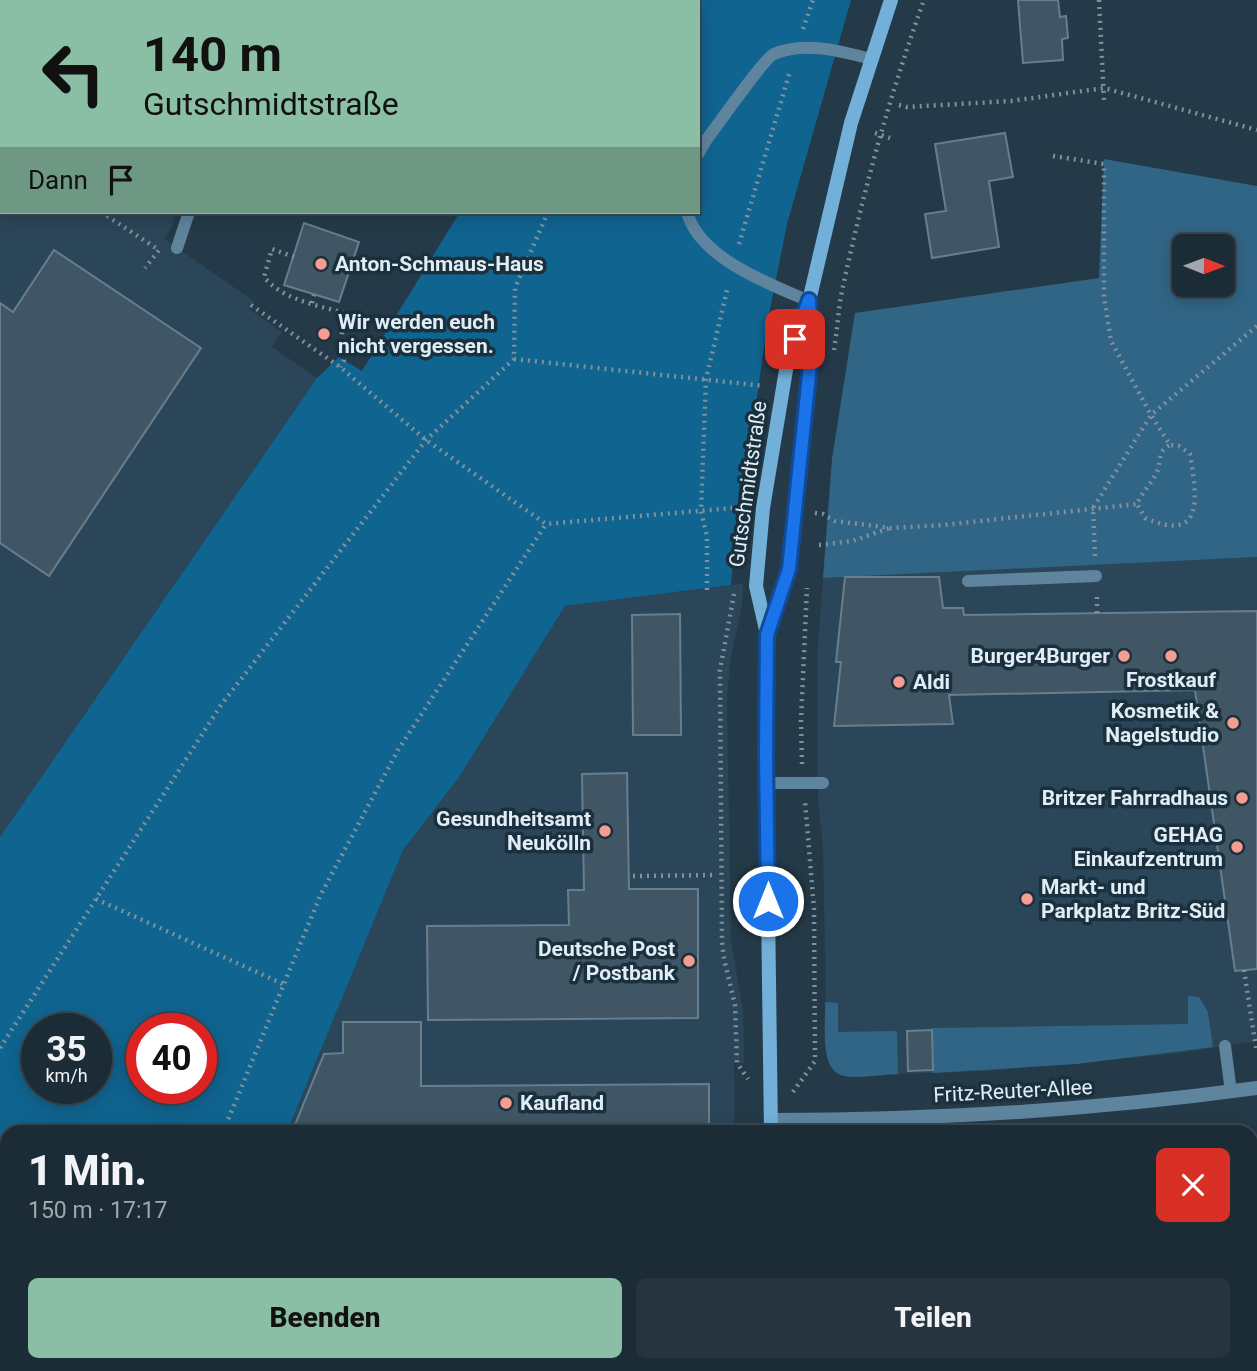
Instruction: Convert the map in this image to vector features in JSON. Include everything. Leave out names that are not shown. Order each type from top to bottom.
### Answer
[{"type":"street","name":"Gutschmidtstraße","points":[[771,1125],[767,635],[756,586],[763,508],[788,358],[809,300],[840,167],[870,59],[891,0]]},
{"type":"street","name":"Gutschmidtstraße","points":[[767,635],[789,569],[811,355],[809,300]]},
{"type":"street","name":"Fritz-Reuter-Allee","points":[[786,1125],[1110,1106],[1257,1088]]},
{"type":"lane","points":[[700,151],[771,54],[797,48],[842,51],[870,59]]},
{"type":"lane","points":[[177,248],[188,214]]},
{"type":"lane","points":[[687,214],[690,225],[704,242],[733,265],[809,300]]},
{"type":"lane","points":[[968,581],[1096,576]]},
{"type":"lane","points":[[767,783],[823,783]]},
{"type":"lane","points":[[1225,1046],[1231,1092]]},
{"type":"path","points":[[833,357],[844,285],[878,134],[924,0]]},
{"type":"path","points":[[1099,0],[1104,100]]},
{"type":"path","points":[[900,105],[907,107],[1011,101],[1104,88],[1257,130]]},
{"type":"path","points":[[878,134],[890,138]]},
{"type":"path","points":[[1053,156],[1104,164],[1104,297],[1111,341],[1170,445]]},
{"type":"path","points":[[104,214],[159,250],[145,268]]},
{"type":"path","points":[[0,1048],[221,705],[426,440],[514,359],[515,288],[547,214]]},
{"type":"path","points":[[293,257],[272,250],[264,277],[273,288],[344,313],[341,343],[344,360],[340,367]]},
{"type":"path","points":[[312,303],[314,295]]},
{"type":"path","points":[[251,306],[340,367],[426,440],[546,524],[746,507],[743,516]]},
{"type":"path","points":[[1096,576],[1093,508],[1151,415],[1257,326]]},
{"type":"path","points":[[514,359],[764,386]]},
{"type":"path","points":[[1170,445],[1179,446],[1190,454],[1197,498],[1191,517],[1174,526],[1145,518],[1138,504],[1159,468],[1158,459],[1165,447],[1170,445]]},
{"type":"path","points":[[815,523],[816,504]]},
{"type":"path","points":[[816,513],[835,521],[891,528],[944,525],[1138,504]]},
{"type":"path","points":[[701,511],[706,537],[707,590]]},
{"type":"path","points":[[226,1125],[320,896],[398,750],[546,524]]},
{"type":"path","points":[[819,545],[852,541],[891,528]]},
{"type":"path","points":[[735,583],[720,670],[719,843],[722,942],[735,1005],[737,1063],[752,1087]]},
{"type":"path","points":[[772,1125],[815,1061],[813,883],[803,783],[801,720],[807,586]]},
{"type":"path","points":[[633,876],[715,876]]},
{"type":"path","points":[[96,899],[283,984]]},
{"type":"path","points":[[1244,970],[1256,1048]]},
{"type":"shaded area","points":[[700,0],[851,0],[787,224],[739,489],[731,585],[565,606],[460,776],[403,850],[290,1125],[0,1125],[0,837],[317,378],[339,357],[362,371],[459,214],[700,214]]},
{"type":"shaded area","points":[[1104,159],[1257,186],[1257,557],[823,578],[832,459],[855,313],[1099,278]]},
{"type":"shaded area","points":[[0,214],[175,214],[172,227],[164,239],[254,301],[249,309],[282,332],[272,347],[317,378],[0,837]]},
{"type":"shaded area","points":[[1257,557],[1257,1041],[1172,1054],[987,1071],[843,1076],[834,1071],[827,1059],[823,846],[818,801],[817,658],[823,578]]},
{"type":"shaded area","points":[[743,584],[727,698],[731,942],[743,1009],[744,1063],[734,1063],[735,1125],[290,1125],[403,850],[460,776],[565,606]]},
{"type":"shaded area","points":[[1188,996],[1199,997],[1208,1012],[1213,1047],[1077,1064],[933,1073],[932,1028],[1188,1024]]},
{"type":"shaded area","points":[[825,1002],[838,1003],[838,1032],[897,1031],[898,1074],[853,1077],[841,1075],[834,1070],[827,1054]]},
{"type":"building","points":[[1018,0],[1058,0],[1060,17],[1066,16],[1068,38],[1062,39],[1063,60],[1023,63]]},
{"type":"building","points":[[1005,133],[1013,177],[989,181],[999,247],[932,258],[925,214],[946,211],[935,144]]},
{"type":"building","name":"Anton-Schmaus-Haus","points":[[304,223],[359,242],[339,302],[284,285]]},
{"type":"building","points":[[54,250],[201,348],[49,576],[0,543],[0,303],[13,312]]},
{"type":"building","name":"GEHAG Einkaufzentrum","points":[[845,577],[939,577],[943,608],[963,608],[964,615],[1257,611],[1257,969],[1235,971],[1195,690],[949,695],[953,724],[834,726],[841,662],[836,662]]},
{"type":"building","points":[[680,614],[681,735],[633,735],[632,615]]},
{"type":"building","points":[[627,773],[629,889],[698,889],[698,1018],[428,1020],[427,926],[569,925],[568,890],[584,890],[582,774]]},
{"type":"building","name":"Kaufland","points":[[343,1022],[421,1022],[421,1086],[709,1084],[709,1125],[295,1125],[324,1054],[343,1053]]},
{"type":"building","points":[[932,1030],[933,1070],[908,1071],[907,1031]]},
{"type":"place","name":"Anton-Schmaus-Haus","points":[[321,264]]},
{"type":"place","name":"Wir werden euch nicht vergessen.","points":[[324,334]]},
{"type":"place","name":"Burger4Burger","points":[[1124,656]]},
{"type":"place","name":"Frostkauf","points":[[1171,656]]},
{"type":"place","name":"Aldi","points":[[899,682]]},
{"type":"place","name":"Kosmetik & Nagelstudio","points":[[1233,723]]},
{"type":"place","name":"Britzer Fahrradhaus","points":[[1242,798]]},
{"type":"place","name":"Gesundheitsamt Neukölln","points":[[605,831]]},
{"type":"place","name":"GEHAG Einkaufzentrum","points":[[1237,847]]},
{"type":"place","name":"Markt- und Parkplatz Britz-Süd","points":[[1027,899]]},
{"type":"place","name":"Deutsche Post / Postbank","points":[[689,961]]},
{"type":"place","name":"Kaufland","points":[[506,1103]]},
{"type":"route","points":[[768,901],[767,635],[789,569],[811,355],[809,300],[795,339]]}]
